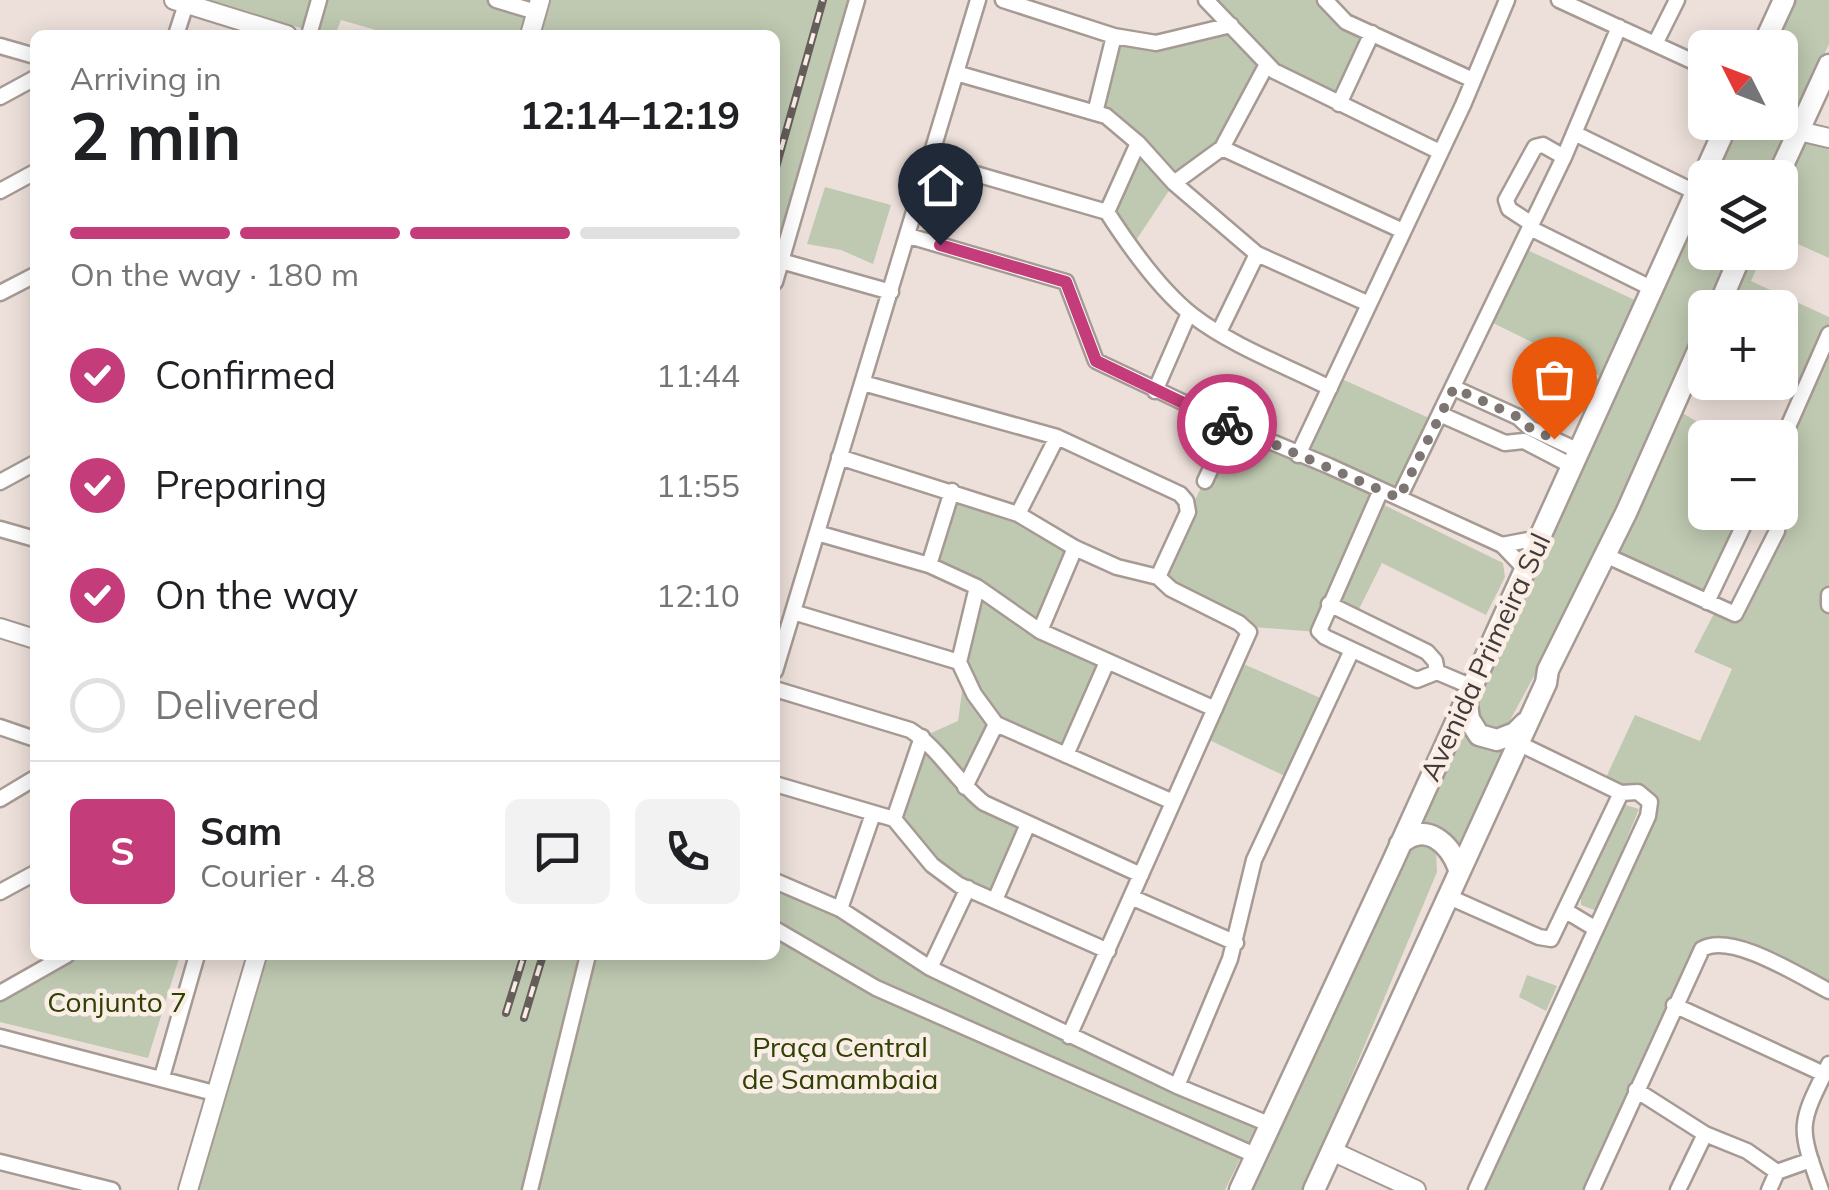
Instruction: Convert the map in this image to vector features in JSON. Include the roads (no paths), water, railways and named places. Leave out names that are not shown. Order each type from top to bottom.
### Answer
[{"type":"main road","points":[[1770,30],[1784,0]]},
{"type":"main road","points":[[1785,160],[1829,64]]},
{"type":"main road","name":"Avenida Primeira Sul","points":[[1240,1190],[1688,212]]},
{"type":"main road","points":[[1314,1190],[1546,683],[1548,670],[1688,372]]},
{"type":"main road","points":[[1468,691],[1469,719],[1479,735],[1497,740],[1515,733],[1527,722]]},
{"type":"main road","points":[[1400,844],[1413,836],[1435,836],[1449,847],[1459,869]]},
{"type":"street","points":[[310,30],[319,0]]},
{"type":"street","points":[[496,0],[538,6]]},
{"type":"street","points":[[780,264],[858,0]]},
{"type":"street","points":[[780,655],[978,0]]},
{"type":"street","points":[[1003,0],[1114,36],[1156,43],[1230,26]]},
{"type":"street","points":[[1206,0],[1266,66],[1440,152]]},
{"type":"street","points":[[1326,0],[1346,22],[1473,80]]},
{"type":"street","points":[[1298,455],[1507,0]]},
{"type":"street","points":[[1560,0],[1688,59]]},
{"type":"street","points":[[1655,44],[1677,0]]},
{"type":"street","points":[[177,30],[180,2],[271,30]]},
{"type":"street","points":[[1399,498],[1564,157],[1619,27]]},
{"type":"street","points":[[1339,104],[1372,33]]},
{"type":"street","points":[[1095,113],[1114,36]]},
{"type":"street","points":[[0,46],[30,55]]},
{"type":"street","points":[[1174,183],[1222,148],[1266,66]]},
{"type":"street","points":[[956,72],[1116,122],[1174,183],[1257,254],[1369,304]]},
{"type":"street","points":[[0,97],[30,81]]},
{"type":"street","points":[[1802,124],[1829,136]]},
{"type":"street","points":[[1574,133],[1688,188]]},
{"type":"street","points":[[1107,212],[1138,143]]},
{"type":"street","points":[[1564,157],[1544,145],[1535,147],[1506,200],[1508,208],[1531,226],[1653,289]]},
{"type":"street","points":[[1222,148],[1404,231]]},
{"type":"street","points":[[931,161],[1107,212],[1131,248],[1190,313],[1219,332],[1330,388]]},
{"type":"street","points":[[0,191],[30,175]]},
{"type":"street","points":[[909,236],[1066,282],[1096,361],[1502,545],[1525,569]]},
{"type":"street","points":[[1219,332],[1257,254]]},
{"type":"street","points":[[781,261],[891,292]]},
{"type":"street","points":[[0,293],[30,278]]},
{"type":"street","points":[[1156,390],[1190,313]]},
{"type":"street","points":[[1791,420],[1829,334]]},
{"type":"street","points":[[864,382],[1057,437],[1180,494],[1188,512],[1158,577]]},
{"type":"street","points":[[1454,388],[1518,417],[1527,435],[1576,458]]},
{"type":"street","points":[[1442,415],[1506,444],[1527,435]]},
{"type":"street","points":[[1205,481],[1231,425]]},
{"type":"street","points":[[1018,514],[1057,437]]},
{"type":"street","points":[[840,456],[1018,514],[1074,548],[1117,568],[1158,577],[1171,589],[1239,623],[1248,632],[1070,1036]]},
{"type":"street","points":[[0,482],[30,466]]},
{"type":"street","points":[[1381,490],[1318,631],[1418,680],[1438,672]]},
{"type":"street","points":[[929,565],[952,491]]},
{"type":"street","points":[[0,529],[30,538]]},
{"type":"street","points":[[1707,602],[1741,530]]},
{"type":"street","points":[[1605,555],[1728,613],[1738,611],[1777,530]]},
{"type":"street","points":[[818,534],[929,565],[977,588],[1040,631],[1215,709]]},
{"type":"street","points":[[1502,545],[1539,538]]},
{"type":"street","points":[[1040,631],[1074,548]]},
{"type":"street","points":[[977,588],[959,662],[974,694],[996,724],[1173,802]]},
{"type":"street","points":[[1829,595],[1829,605]]},
{"type":"street","points":[[1329,604],[1427,652],[1438,672],[1468,691]]},
{"type":"street","points":[[793,612],[959,662]]},
{"type":"street","points":[[0,628],[30,637]]},
{"type":"street","points":[[1177,1086],[1236,943],[1254,860],[1352,650]]},
{"type":"street","points":[[1066,755],[1107,662]]},
{"type":"street","points":[[780,691],[898,725],[922,737],[984,803],[1140,875]]},
{"type":"street","points":[[965,786],[996,724]]},
{"type":"street","points":[[0,727],[30,737]]},
{"type":"street","points":[[894,819],[922,737]]},
{"type":"street","points":[[1476,1190],[1650,806],[1638,792],[1621,794],[1518,743]]},
{"type":"street","points":[[0,799],[30,781]]},
{"type":"street","points":[[780,786],[894,819],[932,865],[968,888],[1108,951]]},
{"type":"street","points":[[1448,896],[1544,939],[1554,936],[1621,794]]},
{"type":"street","points":[[840,910],[874,814]]},
{"type":"street","points":[[996,900],[1028,824]]},
{"type":"street","points":[[0,892],[30,876]]},
{"type":"street","points":[[780,883],[840,910],[930,968],[1177,1086],[1271,1125]]},
{"type":"street","points":[[930,968],[968,888]]},
{"type":"street","points":[[1131,897],[1236,943]]},
{"type":"street","points":[[1566,912],[1596,929]]},
{"type":"street","points":[[780,932],[876,988],[1257,1156]]},
{"type":"street","points":[[1592,1190],[1696,954],[1718,943],[1766,959],[1829,990]]},
{"type":"street","points":[[0,993],[59,960]]},
{"type":"street","points":[[162,1077],[196,960]]},
{"type":"street","points":[[188,1190],[255,960]]},
{"type":"street","points":[[530,1190],[587,960]]},
{"type":"street","points":[[1674,1006],[1826,1069],[1802,1133],[1821,1190]]},
{"type":"street","points":[[0,1037],[214,1093]]},
{"type":"street","points":[[1636,1090],[1705,1134],[1747,1151],[1777,1172]]},
{"type":"street","points":[[1678,1190],[1705,1134]]},
{"type":"street","points":[[1332,1151],[1416,1190]]},
{"type":"street","points":[[1769,1190],[1777,1172],[1810,1160]]},
{"type":"street","points":[[0,1162],[112,1190]]},
{"type":"railway","points":[[780,153],[823,0]]},
{"type":"railway","points":[[506,1013],[522,960]]},
{"type":"railway","points":[[524,1018],[541,960]]},
{"type":"park label","name":"Conjunto 7","points":[[117,1002]]},
{"type":"park label","name":"Praça Central de Samambaia","points":[[840,1063]]}]
